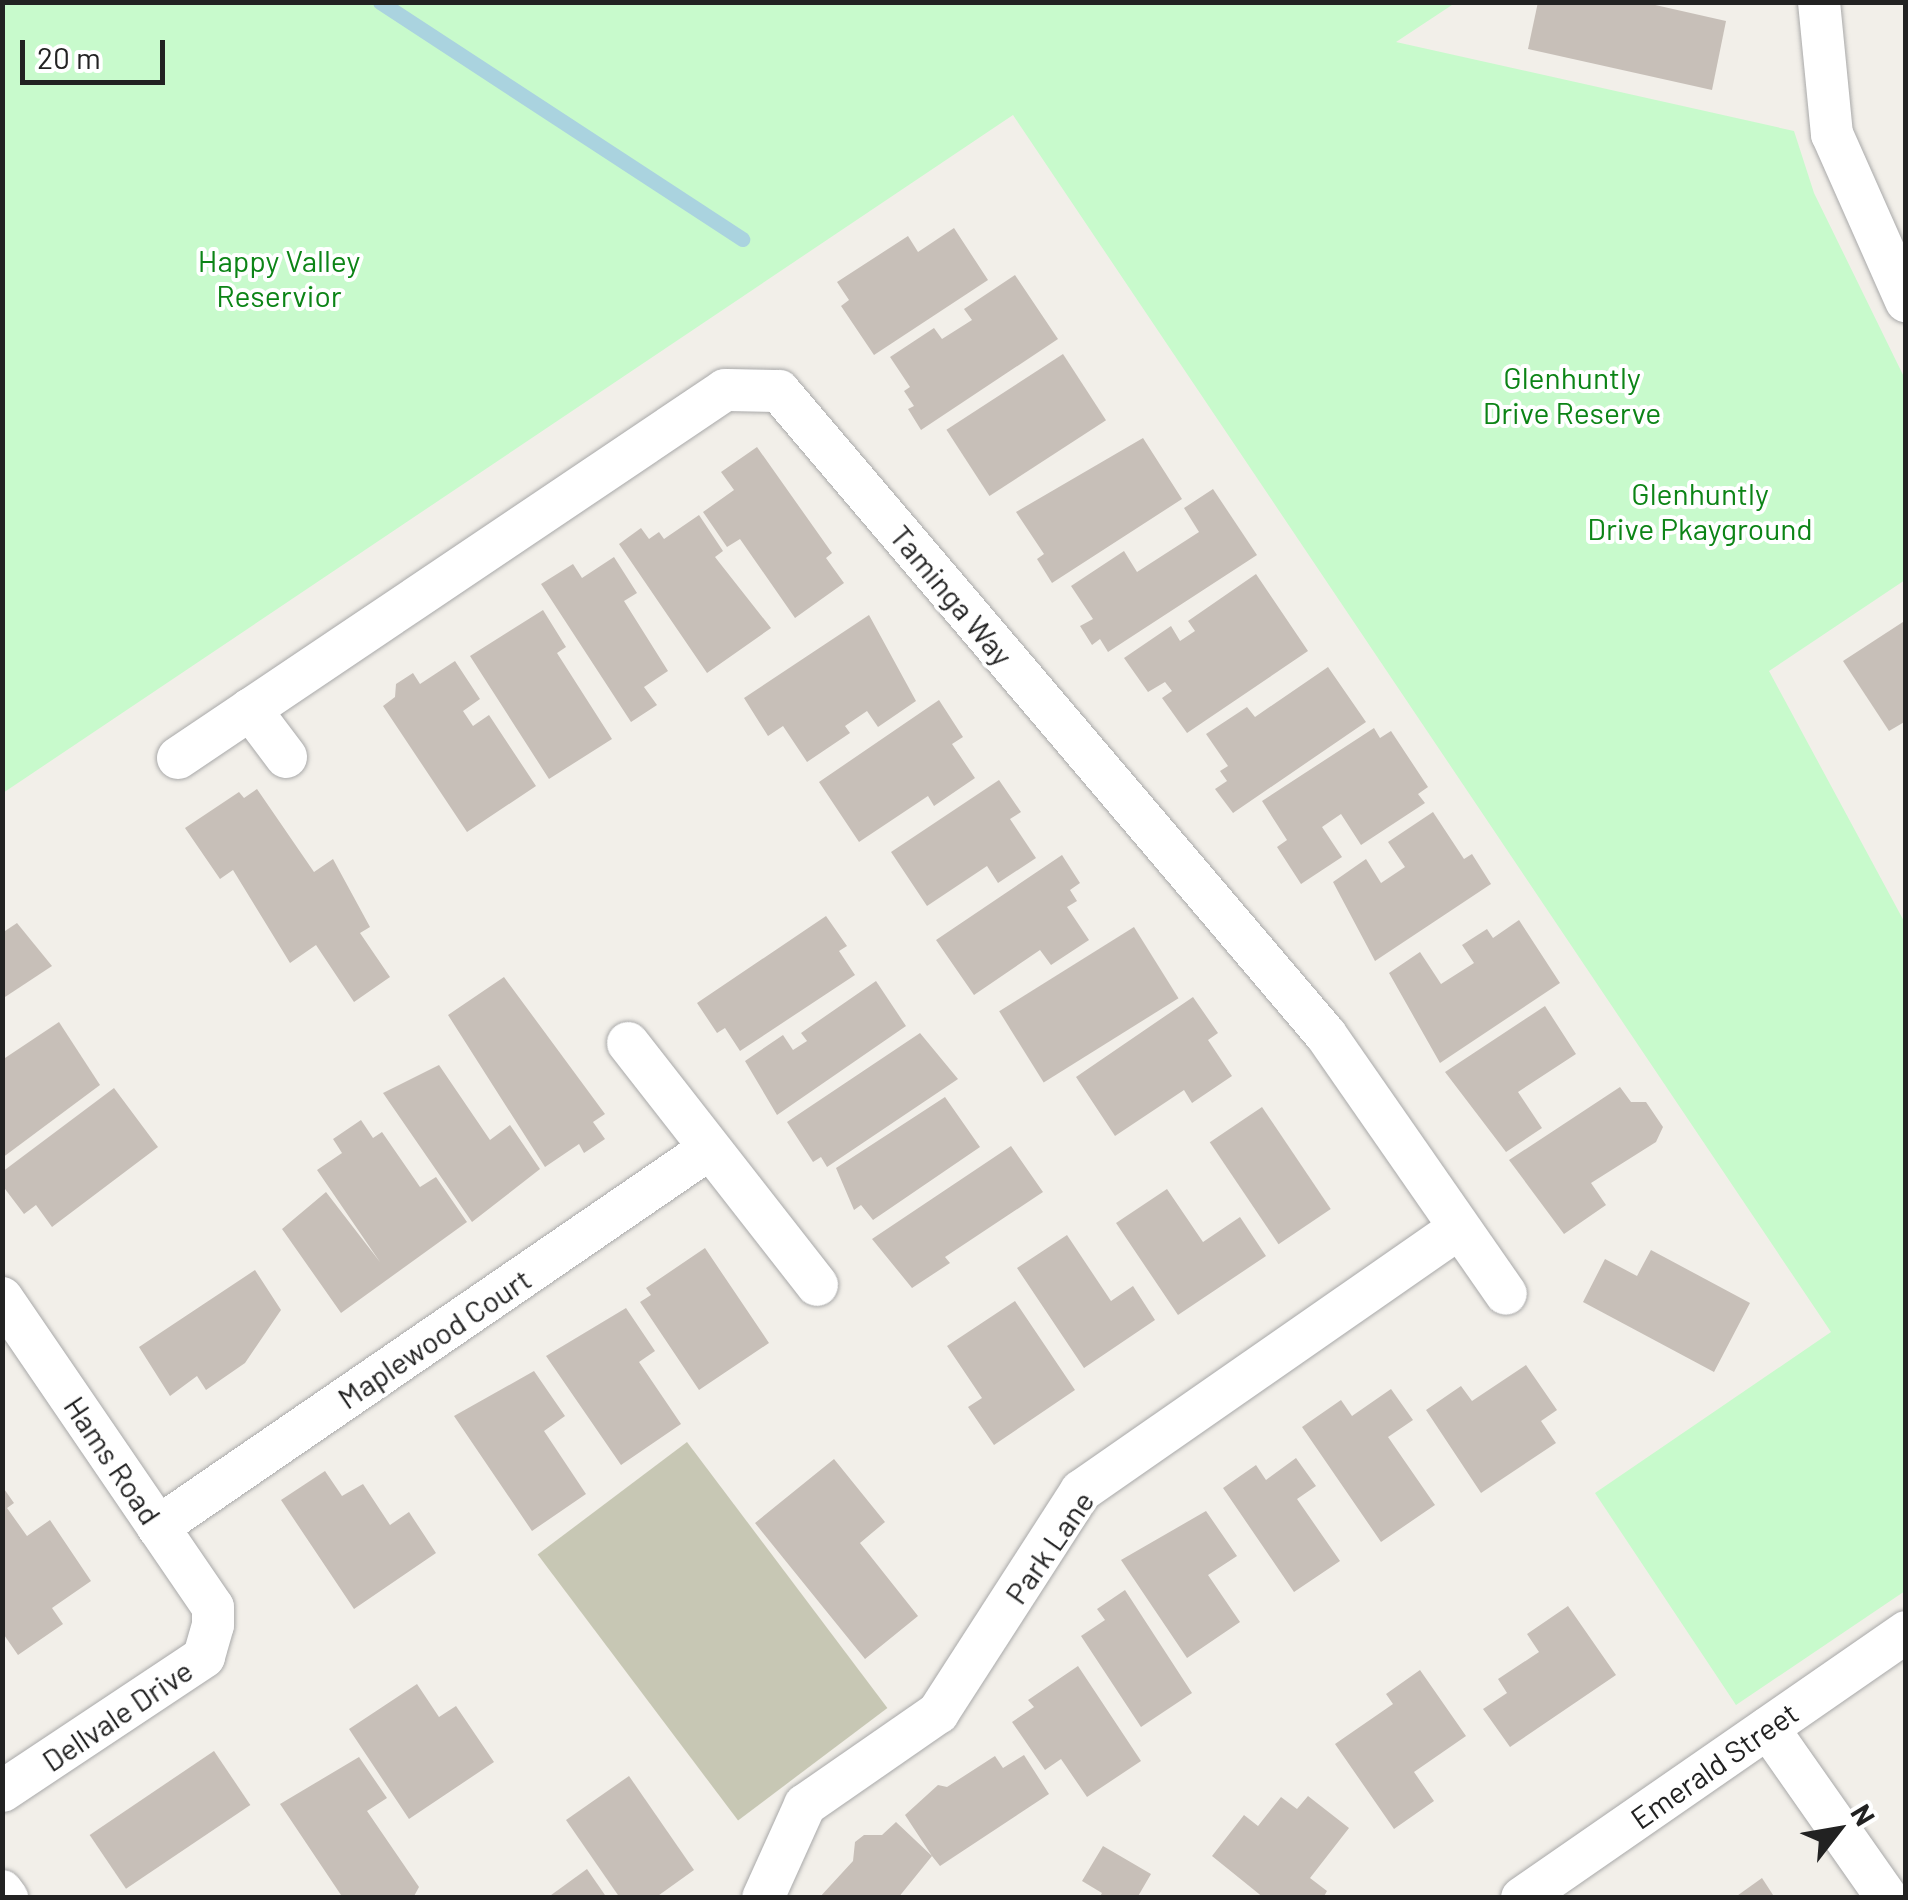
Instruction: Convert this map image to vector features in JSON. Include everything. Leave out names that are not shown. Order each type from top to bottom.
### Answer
[{"type":"street","points":[[1819,2],[1832,134],[1906,302]]},
{"type":"street","name":"Taminga Way","points":[[178,758],[725,390],[779,391],[1326,1035],[1506,1294]]},
{"type":"street","points":[[250,709],[286,757]]},
{"type":"street","points":[[628,1043],[816,1285]]},
{"type":"street","name":"Maplewood Court","points":[[158,1527],[709,1149]]},
{"type":"street","name":"Park Lane","points":[[763,1898],[805,1805],[938,1712],[1081,1491],[1458,1229]]},
{"type":"street","name":"Hams Road","points":[[2,1298],[213,1607],[213,1625]]},
{"type":"street","name":"Dellvale Drive","points":[[2,1791],[204,1657],[213,1625]]},
{"type":"street","name":"Emerald Street","points":[[1522,1898],[1906,1632]]},
{"type":"street","points":[[1768,1728],[1887,1898]]},
{"type":"street","points":[[2,1891],[7,1898]]},
{"type":"shaded area","points":[[687,1442],[887,1708],[738,1820],[538,1555]]},
{"type":"green space","points":[[3,2],[1455,3],[1396,42],[1794,131],[1814,193],[1905,379],[1905,580],[1769,671],[1905,923],[1905,1591],[1736,1705],[1595,1493],[1831,1332],[1013,115],[3,793]]},
{"type":"building","points":[[1538,2],[1642,2],[1726,21],[1712,90],[1528,49]]},
{"type":"building","points":[[954,228],[988,280],[874,355],[841,306],[849,300],[837,282],[908,236],[918,252]]},
{"type":"building","points":[[1015,275],[1058,339],[921,430],[908,409],[914,406],[904,391],[910,387],[890,357],[934,328],[942,339],[972,320],[964,309]]},
{"type":"building","points":[[1063,354],[1106,420],[989,496],[946,430]]},
{"type":"building","points":[[1143,438],[1182,499],[1052,583],[1037,559],[1044,554],[1016,512]]},
{"type":"building","points":[[757,447],[832,553],[826,558],[844,583],[795,618],[740,539],[727,547],[703,512],[734,490],[721,472]]},
{"type":"building","points":[[1213,489],[1257,555],[1108,652],[1100,639],[1092,645],[1080,626],[1093,619],[1071,586],[1124,551],[1137,572],[1199,532],[1184,508]]},
{"type":"building","points":[[699,515],[723,551],[715,557],[771,628],[707,673],[619,544],[641,528],[649,539],[659,532],[664,539]]},
{"type":"building","points":[[614,557],[637,593],[624,601],[668,671],[644,687],[657,705],[631,722],[541,584],[573,564],[582,578]]},
{"type":"building","points":[[1256,574],[1308,651],[1187,733],[1162,698],[1172,691],[1165,682],[1148,692],[1124,658],[1171,626],[1180,641],[1195,631],[1188,621]]},
{"type":"building","points":[[543,610],[566,647],[557,653],[612,739],[549,779],[470,656]]},
{"type":"building","points":[[869,615],[916,701],[878,727],[867,711],[845,726],[850,733],[807,762],[783,726],[768,736],[744,698]]},
{"type":"building","points":[[1906,620],[1906,721],[1889,731],[1843,661]]},
{"type":"building","points":[[455,661],[480,699],[463,711],[473,726],[489,715],[536,786],[467,832],[383,706],[395,697],[396,684],[413,673],[420,684]]},
{"type":"building","points":[[1328,667],[1366,722],[1233,813],[1215,789],[1227,781],[1220,771],[1228,766],[1206,734],[1247,707],[1255,717]]},
{"type":"building","points":[[939,700],[963,737],[952,744],[975,778],[934,806],[928,796],[859,842],[819,782]]},
{"type":"building","points":[[1374,728],[1380,738],[1391,731],[1428,787],[1418,794],[1425,803],[1361,845],[1341,814],[1322,827],[1342,857],[1301,884],[1277,847],[1287,840],[1262,801]]},
{"type":"building","points":[[999,780],[1021,812],[1010,819],[1036,858],[998,883],[987,866],[927,906],[891,852]]},
{"type":"building","points":[[257,789],[314,872],[333,859],[370,927],[360,933],[390,977],[354,1002],[316,945],[290,963],[233,870],[220,879],[185,828],[239,792],[244,798]]},
{"type":"building","points":[[1433,812],[1464,859],[1472,854],[1491,884],[1375,961],[1333,882],[1366,859],[1381,883],[1405,867],[1388,842]]},
{"type":"building","points":[[1062,855],[1080,883],[1070,890],[1077,901],[1067,907],[1089,940],[1051,965],[1040,950],[974,995],[936,940]]},
{"type":"building","points":[[826,916],[847,946],[839,951],[855,975],[740,1051],[725,1028],[717,1033],[697,1003]]},
{"type":"building","points":[[1519,920],[1560,983],[1440,1063],[1389,973],[1420,952],[1441,984],[1474,963],[1462,945],[1487,929],[1493,938]]},
{"type":"building","points":[[17,923],[52,966],[2,999],[2,933]]},
{"type":"building","points":[[1134,927],[1179,998],[1044,1082],[999,1011]]},
{"type":"building","points":[[504,977],[605,1114],[593,1122],[605,1139],[584,1153],[579,1144],[545,1167],[448,1015]]},
{"type":"building","points":[[876,981],[906,1026],[777,1115],[745,1061],[783,1035],[793,1050],[807,1041],[801,1033]]},
{"type":"building","points":[[1193,997],[1218,1033],[1208,1040],[1232,1076],[1192,1103],[1184,1090],[1115,1136],[1076,1077]]},
{"type":"building","points":[[1545,1006],[1576,1054],[1518,1092],[1542,1128],[1506,1152],[1445,1072]]},
{"type":"building","points":[[59,1022],[100,1085],[2,1158],[2,1060]]},
{"type":"building","points":[[920,1033],[958,1079],[827,1167],[821,1157],[813,1162],[787,1122]]},
{"type":"building","points":[[439,1065],[490,1140],[510,1125],[540,1169],[472,1222],[383,1093]]},
{"type":"building","points":[[1620,1087],[1631,1102],[1646,1102],[1663,1127],[1656,1142],[1591,1183],[1606,1205],[1564,1234],[1509,1160]]},
{"type":"building","points":[[114,1088],[158,1147],[52,1227],[36,1205],[24,1214],[2,1185],[2,1172]]},
{"type":"building","points":[[945,1097],[980,1147],[873,1220],[861,1205],[854,1210],[836,1168]]},
{"type":"building","points":[[1262,1107],[1331,1209],[1279,1244],[1210,1142]]},
{"type":"building","points":[[361,1120],[373,1138],[382,1132],[420,1187],[436,1177],[467,1222],[341,1313],[282,1229],[326,1192],[380,1262],[317,1170],[342,1153],[333,1139]]},
{"type":"building","points":[[1011,1146],[1043,1192],[945,1257],[950,1263],[912,1288],[872,1239]]},
{"type":"building","points":[[1167,1189],[1203,1242],[1240,1217],[1266,1256],[1178,1315],[1116,1223]]},
{"type":"building","points":[[1067,1235],[1111,1301],[1133,1286],[1155,1320],[1084,1368],[1017,1268]]},
{"type":"building","points":[[705,1248],[769,1343],[699,1390],[640,1302],[651,1295],[646,1288]]},
{"type":"building","points":[[1651,1250],[1750,1303],[1714,1372],[1583,1302],[1605,1259],[1637,1276]]},
{"type":"building","points":[[255,1270],[281,1310],[245,1363],[206,1390],[197,1376],[170,1396],[139,1347]]},
{"type":"building","points":[[1015,1301],[1075,1390],[994,1445],[968,1407],[982,1398],[947,1346]]},
{"type":"building","points":[[626,1308],[655,1351],[639,1362],[681,1424],[621,1465],[546,1356]]},
{"type":"building","points":[[1526,1365],[1557,1410],[1541,1421],[1556,1443],[1481,1493],[1426,1410],[1461,1386],[1472,1401]]},
{"type":"building","points":[[534,1371],[565,1416],[544,1431],[586,1494],[532,1531],[454,1416]]},
{"type":"building","points":[[1391,1389],[1413,1420],[1388,1437],[1435,1505],[1381,1542],[1302,1427],[1341,1400],[1352,1416]]},
{"type":"building","points":[[1296,1458],[1316,1486],[1297,1499],[1340,1561],[1294,1592],[1223,1488],[1256,1465],[1266,1480]]},
{"type":"building","points":[[834,1459],[885,1522],[860,1543],[918,1616],[865,1659],[755,1523]]},
{"type":"building","points":[[325,1471],[342,1496],[363,1484],[390,1525],[409,1512],[436,1553],[354,1609],[281,1500]]},
{"type":"building","points":[[2,1486],[14,1503],[7,1508],[27,1536],[50,1520],[91,1581],[52,1608],[63,1624],[18,1655],[2,1632]]},
{"type":"building","points":[[1206,1511],[1237,1556],[1208,1575],[1240,1622],[1187,1658],[1121,1560]]},
{"type":"building","points":[[1125,1590],[1192,1693],[1141,1727],[1081,1636],[1105,1620],[1097,1609]]},
{"type":"building","points":[[1568,1606],[1616,1675],[1510,1747],[1483,1709],[1507,1693],[1498,1679],[1539,1652],[1527,1634]]},
{"type":"building","points":[[1078,1666],[1141,1761],[1087,1797],[1061,1759],[1045,1770],[1012,1722],[1034,1707],[1028,1700]]},
{"type":"building","points":[[1420,1670],[1466,1736],[1414,1772],[1434,1801],[1394,1829],[1335,1744],[1393,1704],[1386,1694]]},
{"type":"building","points":[[417,1684],[439,1717],[456,1706],[494,1762],[409,1819],[349,1729]]},
{"type":"building","points":[[214,1751],[250,1805],[126,1889],[90,1835]]},
{"type":"building","points":[[1024,1755],[1049,1794],[940,1866],[905,1815],[938,1785],[947,1787],[995,1756],[1003,1768]]},
{"type":"building","points":[[359,1757],[387,1798],[367,1811],[419,1887],[413,1898],[343,1898],[280,1804]]},
{"type":"building","points":[[629,1776],[694,1870],[655,1898],[620,1898],[566,1820]]},
{"type":"building","points":[[1308,1796],[1349,1828],[1310,1878],[1327,1891],[1323,1898],[1264,1898],[1212,1856],[1244,1815],[1258,1826],[1281,1797],[1297,1809]]},
{"type":"building","points":[[896,1822],[932,1856],[898,1898],[819,1898],[853,1861],[855,1842],[864,1835],[882,1835]]},
{"type":"building","points":[[1103,1846],[1151,1874],[1137,1898],[1099,1898],[1102,1893],[1082,1881]]},
{"type":"building","points":[[587,1869],[607,1898],[547,1898]]},
{"type":"building","points":[[1762,1878],[1775,1898],[1734,1898]]},
{"type":"waterway","points":[[380,2],[742,239]]},
{"type":"park label","name":"Happy Valley Reservior","points":[[279,277]]},
{"type":"park label","name":"Glenhuntly Drive Reserve","points":[[1572,394]]},
{"type":"park label","name":"Glenhuntly Drive Pkayground","points":[[1700,510]]}]
